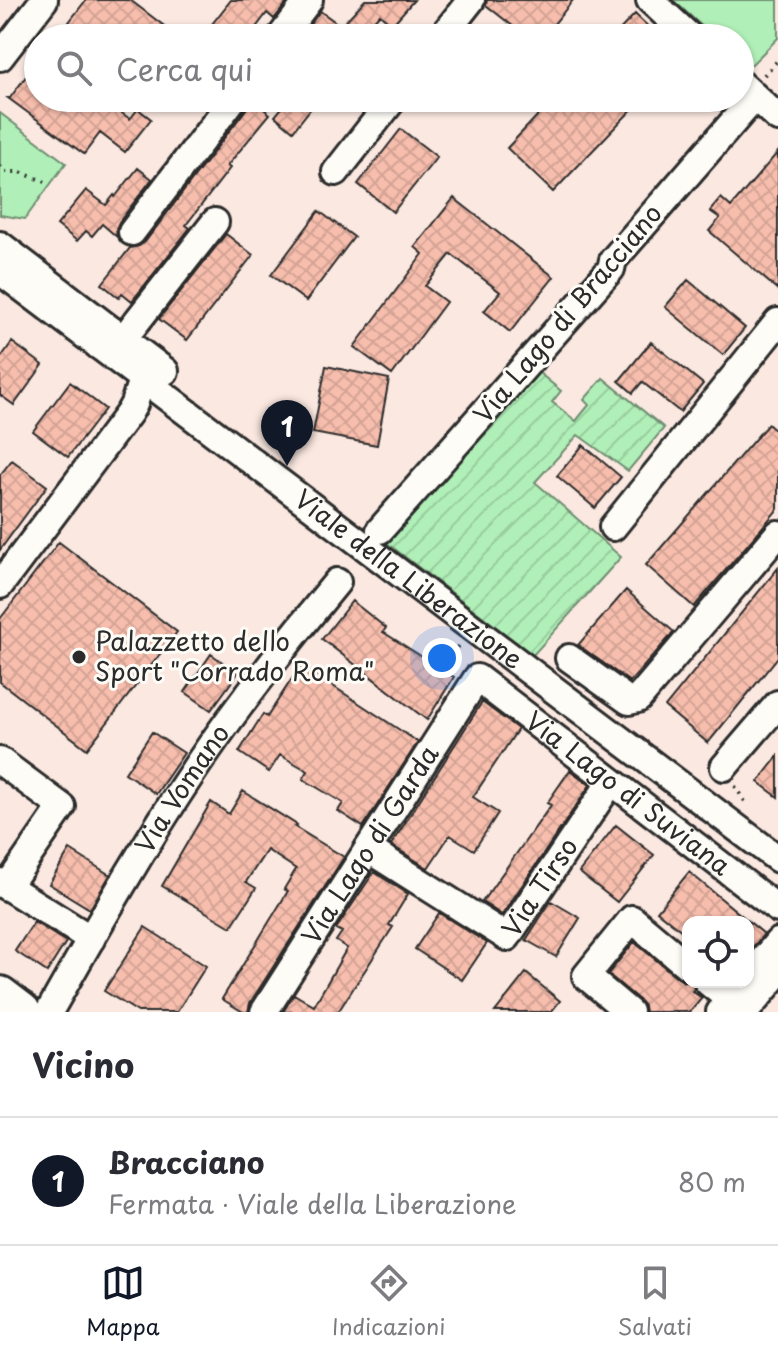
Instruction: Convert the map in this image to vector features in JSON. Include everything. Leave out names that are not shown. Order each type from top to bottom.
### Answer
[{"type":"street","points":[[25,24],[44,0]]},
{"type":"street","points":[[291,24],[309,0]]},
{"type":"street","points":[[452,24],[471,0]]},
{"type":"street","points":[[650,0],[676,24]]},
{"type":"street","points":[[0,57],[24,26]]},
{"type":"street","points":[[754,96],[778,118]]},
{"type":"street","points":[[132,232],[223,112]]},
{"type":"street","points":[[336,172],[383,112]]},
{"type":"street","name":"Via Lago di Bracciano","points":[[380,530],[611,269],[613,260],[731,112]]},
{"type":"street","points":[[0,245],[111,339],[215,222]]},
{"type":"street","name":"Viale della Liberazione","points":[[0,271],[111,339],[391,565],[778,859]]},
{"type":"street","points":[[613,527],[778,322]]},
{"type":"street","points":[[0,585],[129,413],[153,375]]},
{"type":"street","points":[[569,658],[629,701],[638,699],[778,534]]},
{"type":"street","name":"Via Vomano","points":[[22,1007],[91,939],[207,751],[337,582]]},
{"type":"street","name":"Via Lago di Suviana","points":[[477,678],[778,909]]},
{"type":"street","name":"Via Lago di Garda","points":[[264,1012],[477,678]]},
{"type":"street","points":[[724,767],[778,704]]},
{"type":"street","points":[[0,761],[62,807],[4,884],[91,939]]},
{"type":"street","name":"Via Tirso","points":[[368,849],[507,937],[611,782]]},
{"type":"street","points":[[629,1012],[586,976],[632,919],[682,961]]},
{"type":"street","points":[[737,997],[778,942]]},
{"type":"street","points":[[737,997],[778,973]]},
{"type":"path","points":[[0,166],[2,174],[20,172],[51,184]]},
{"type":"path","points":[[724,767],[754,813]]},
{"type":"green space","points":[[673,0],[778,0],[778,38],[754,62],[754,24],[700,24]]},
{"type":"green space","points":[[0,113],[66,163],[25,219],[0,215]]},
{"type":"green space","points":[[532,367],[561,391],[552,402],[576,421],[589,405],[584,400],[603,378],[664,428],[628,471],[578,435],[535,482],[621,557],[533,655],[383,540]]},
{"type":"building","points":[[86,0],[130,0],[162,24],[72,24],[69,22]]},
{"type":"building","points":[[231,0],[289,0],[274,19],[267,13],[259,24],[212,24]]},
{"type":"building","points":[[365,0],[414,0],[393,24],[380,14],[371,24],[343,24]]},
{"type":"building","points":[[487,0],[573,0],[554,24],[510,24],[486,5]]},
{"type":"building","points":[[320,11],[338,24],[310,24]]},
{"type":"building","points":[[635,14],[645,24],[625,24]]},
{"type":"building","points":[[24,79],[24,110],[10,98]]},
{"type":"building","points":[[27,112],[120,112],[130,119],[136,112],[142,112],[151,119],[125,152],[100,133],[84,154]]},
{"type":"building","points":[[244,112],[270,114],[227,166],[230,168],[186,225],[190,228],[132,301],[122,293],[119,298],[102,284],[130,248],[145,242]]},
{"type":"building","points":[[278,112],[308,112],[293,131],[275,116]]},
{"type":"building","points":[[541,112],[630,112],[553,192],[507,148]]},
{"type":"building","points":[[401,129],[437,157],[393,212],[358,184]]},
{"type":"building","points":[[778,152],[778,290],[709,231],[720,218],[710,211],[721,198],[731,207]]},
{"type":"building","points":[[138,168],[152,179],[119,222],[117,237],[102,224],[92,236],[86,231],[77,241],[57,225],[86,190],[106,205]]},
{"type":"building","points":[[454,198],[554,277],[510,332],[484,311],[500,292],[451,254],[425,286],[446,302],[392,375],[354,347],[423,254],[415,247]]},
{"type":"building","points":[[319,211],[354,237],[306,301],[271,275]]},
{"type":"building","points":[[226,234],[253,255],[187,340],[159,319]]},
{"type":"building","points":[[688,280],[745,328],[723,355],[665,307]]},
{"type":"building","points":[[12,342],[43,365],[14,405],[0,395],[0,359]]},
{"type":"building","points":[[651,342],[703,384],[680,412],[642,382],[633,393],[619,381]]},
{"type":"building","points":[[326,366],[389,379],[377,445],[313,433]]},
{"type":"building","points":[[70,382],[105,409],[68,457],[33,431]]},
{"type":"building","points":[[768,424],[778,433],[778,509],[694,607],[646,565]]},
{"type":"building","points":[[583,445],[621,477],[595,508],[557,476]]},
{"type":"building","points":[[12,460],[47,486],[0,550],[0,475]]},
{"type":"building","name":"Palazzetto dello Sport \"Corrado Roma\"","points":[[59,542],[177,632],[87,749],[0,682],[0,619]]},
{"type":"building","points":[[778,568],[778,657],[708,743],[665,707]]},
{"type":"building","points":[[626,590],[674,632],[630,682],[578,645]]},
{"type":"building","points":[[352,601],[386,628],[383,632],[454,677],[427,720],[322,639]]},
{"type":"building","points":[[211,654],[238,673],[211,710],[185,692]]},
{"type":"building","points":[[301,665],[418,742],[363,827],[338,811],[343,803],[303,779],[308,771],[280,755],[269,772],[239,752],[263,714],[267,717]]},
{"type":"building","points":[[482,702],[518,729],[473,797],[498,813],[474,850],[450,835],[428,868],[391,845]]},
{"type":"building","points":[[152,732],[184,753],[156,794],[125,773]]},
{"type":"building","points":[[778,756],[778,797],[758,782]]},
{"type":"building","points":[[570,770],[590,785],[502,915],[482,902],[551,805],[547,803]]},
{"type":"building","points":[[243,791],[344,857],[250,1003],[248,1012],[222,999],[288,891],[284,889],[296,869],[267,850],[246,882],[256,888],[231,927],[162,886],[211,802],[229,814]]},
{"type":"building","points":[[616,825],[654,855],[617,902],[579,872]]},
{"type":"building","points":[[70,850],[110,875],[90,909],[49,884]]},
{"type":"building","points":[[374,872],[408,894],[389,925],[393,927],[338,1012],[283,1012],[294,994],[314,1006],[347,948],[336,941],[342,932],[336,929]]},
{"type":"building","points":[[689,872],[742,916],[682,916],[682,931],[657,911]]},
{"type":"building","points":[[551,901],[580,918],[556,957],[526,940]]},
{"type":"building","points":[[439,913],[487,943],[462,980],[415,949]]},
{"type":"building","points":[[34,922],[66,942],[47,972],[15,951]]},
{"type":"building","points":[[754,926],[764,934],[754,946]]},
{"type":"building","points":[[145,927],[206,966],[177,1012],[138,1012],[104,991]]},
{"type":"building","points":[[634,942],[682,981],[682,988],[694,988],[692,991],[702,998],[690,1012],[645,1012],[639,1000],[608,974]]},
{"type":"building","points":[[526,973],[560,1001],[551,1012],[495,1012]]},
{"type":"place","name":"Bracciano","points":[[287,466]]},
{"type":"place","name":"Palazzetto dello Sport \"Corrado Roma\"","points":[[79,657]]}]
